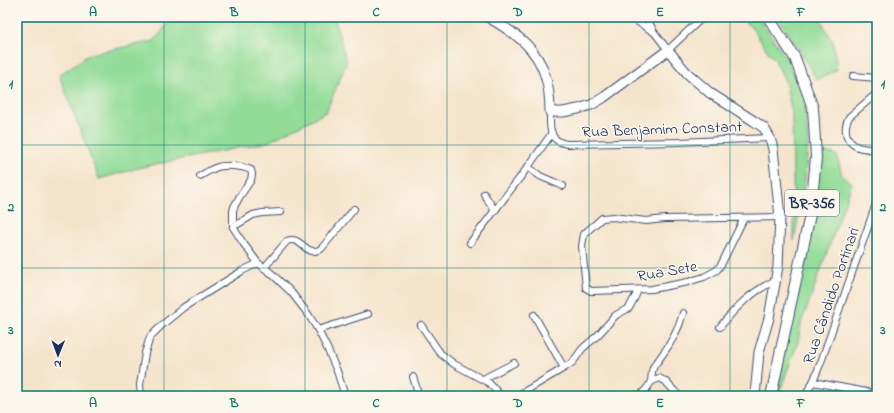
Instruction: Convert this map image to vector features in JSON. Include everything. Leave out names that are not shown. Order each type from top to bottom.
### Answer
[{"type":"main road","name":"BR-356","points":[[768,17],[795,58],[813,108],[816,157],[811,210],[771,396]]},
{"type":"street","points":[[470,243],[552,133],[549,90],[546,77],[534,52],[525,43],[488,17]]},
{"type":"street","points":[[630,17],[654,32]]},
{"type":"street","points":[[646,17],[654,32],[687,73],[718,99],[764,128],[770,138],[773,148],[780,217],[778,266],[769,318],[759,352],[755,396]]},
{"type":"street","points":[[550,112],[563,112],[578,109],[591,105],[603,98],[668,50],[703,17]]},
{"type":"street","points":[[853,76],[877,78]]},
{"type":"street","points":[[877,93],[853,113],[846,122],[845,127],[847,137],[854,145],[859,148],[877,150]]},
{"type":"street","name":"Rua Benjamim Constant","points":[[552,133],[556,140],[563,143],[583,144],[770,138]]},
{"type":"street","points":[[200,176],[216,167],[222,166],[245,167],[251,170],[251,180],[234,207],[233,227],[258,263],[291,292],[308,314],[318,330],[337,371],[345,396]]},
{"type":"street","points":[[528,167],[540,176],[563,186]]},
{"type":"street","points":[[484,194],[495,211]]},
{"type":"street","name":"Rua Cândido Portinari","points":[[807,396],[877,202]]},
{"type":"street","points":[[264,268],[290,240],[298,242],[310,251],[317,251],[321,249],[354,209]]},
{"type":"street","points":[[233,227],[254,215],[281,212]]},
{"type":"street","name":"Rua Sete","points":[[613,216],[646,221],[665,219],[744,218],[722,263],[717,270],[704,277],[688,282],[652,289],[591,291],[586,288],[582,246],[584,234],[602,218],[613,216]]},
{"type":"street","points":[[744,218],[780,217]]},
{"type":"street","points":[[141,396],[140,385],[144,353],[150,337],[184,307],[242,271],[258,263]]},
{"type":"street","points":[[720,327],[732,312],[748,297],[776,280]]},
{"type":"street","points":[[517,396],[573,362],[582,349],[598,335],[616,315],[629,308],[638,290]]},
{"type":"street","points":[[639,396],[645,391],[650,382],[651,372],[670,342],[680,323],[683,313]]},
{"type":"street","points":[[318,330],[368,314]]},
{"type":"street","points":[[534,315],[564,368]]},
{"type":"street","points":[[421,325],[441,354],[454,364],[489,383],[501,396]]},
{"type":"street","points":[[482,379],[514,363]]},
{"type":"street","points":[[413,377],[419,396]]},
{"type":"street","points":[[650,382],[659,378],[665,381],[678,396]]},
{"type":"street","points":[[813,382],[877,394]]},
{"type":"green space","points":[[173,17],[334,17],[346,64],[326,112],[268,142],[142,167],[99,179],[59,75],[90,54],[154,41]]},
{"type":"green space","points":[[742,17],[758,17],[787,59],[804,99],[808,143],[805,180],[794,241],[792,113],[785,81],[775,60]]},
{"type":"green space","points":[[778,17],[820,17],[833,42],[837,70],[817,80]]},
{"type":"green space","points":[[821,151],[837,155],[842,176],[852,183],[801,323],[798,342],[778,396],[775,396]]}]
